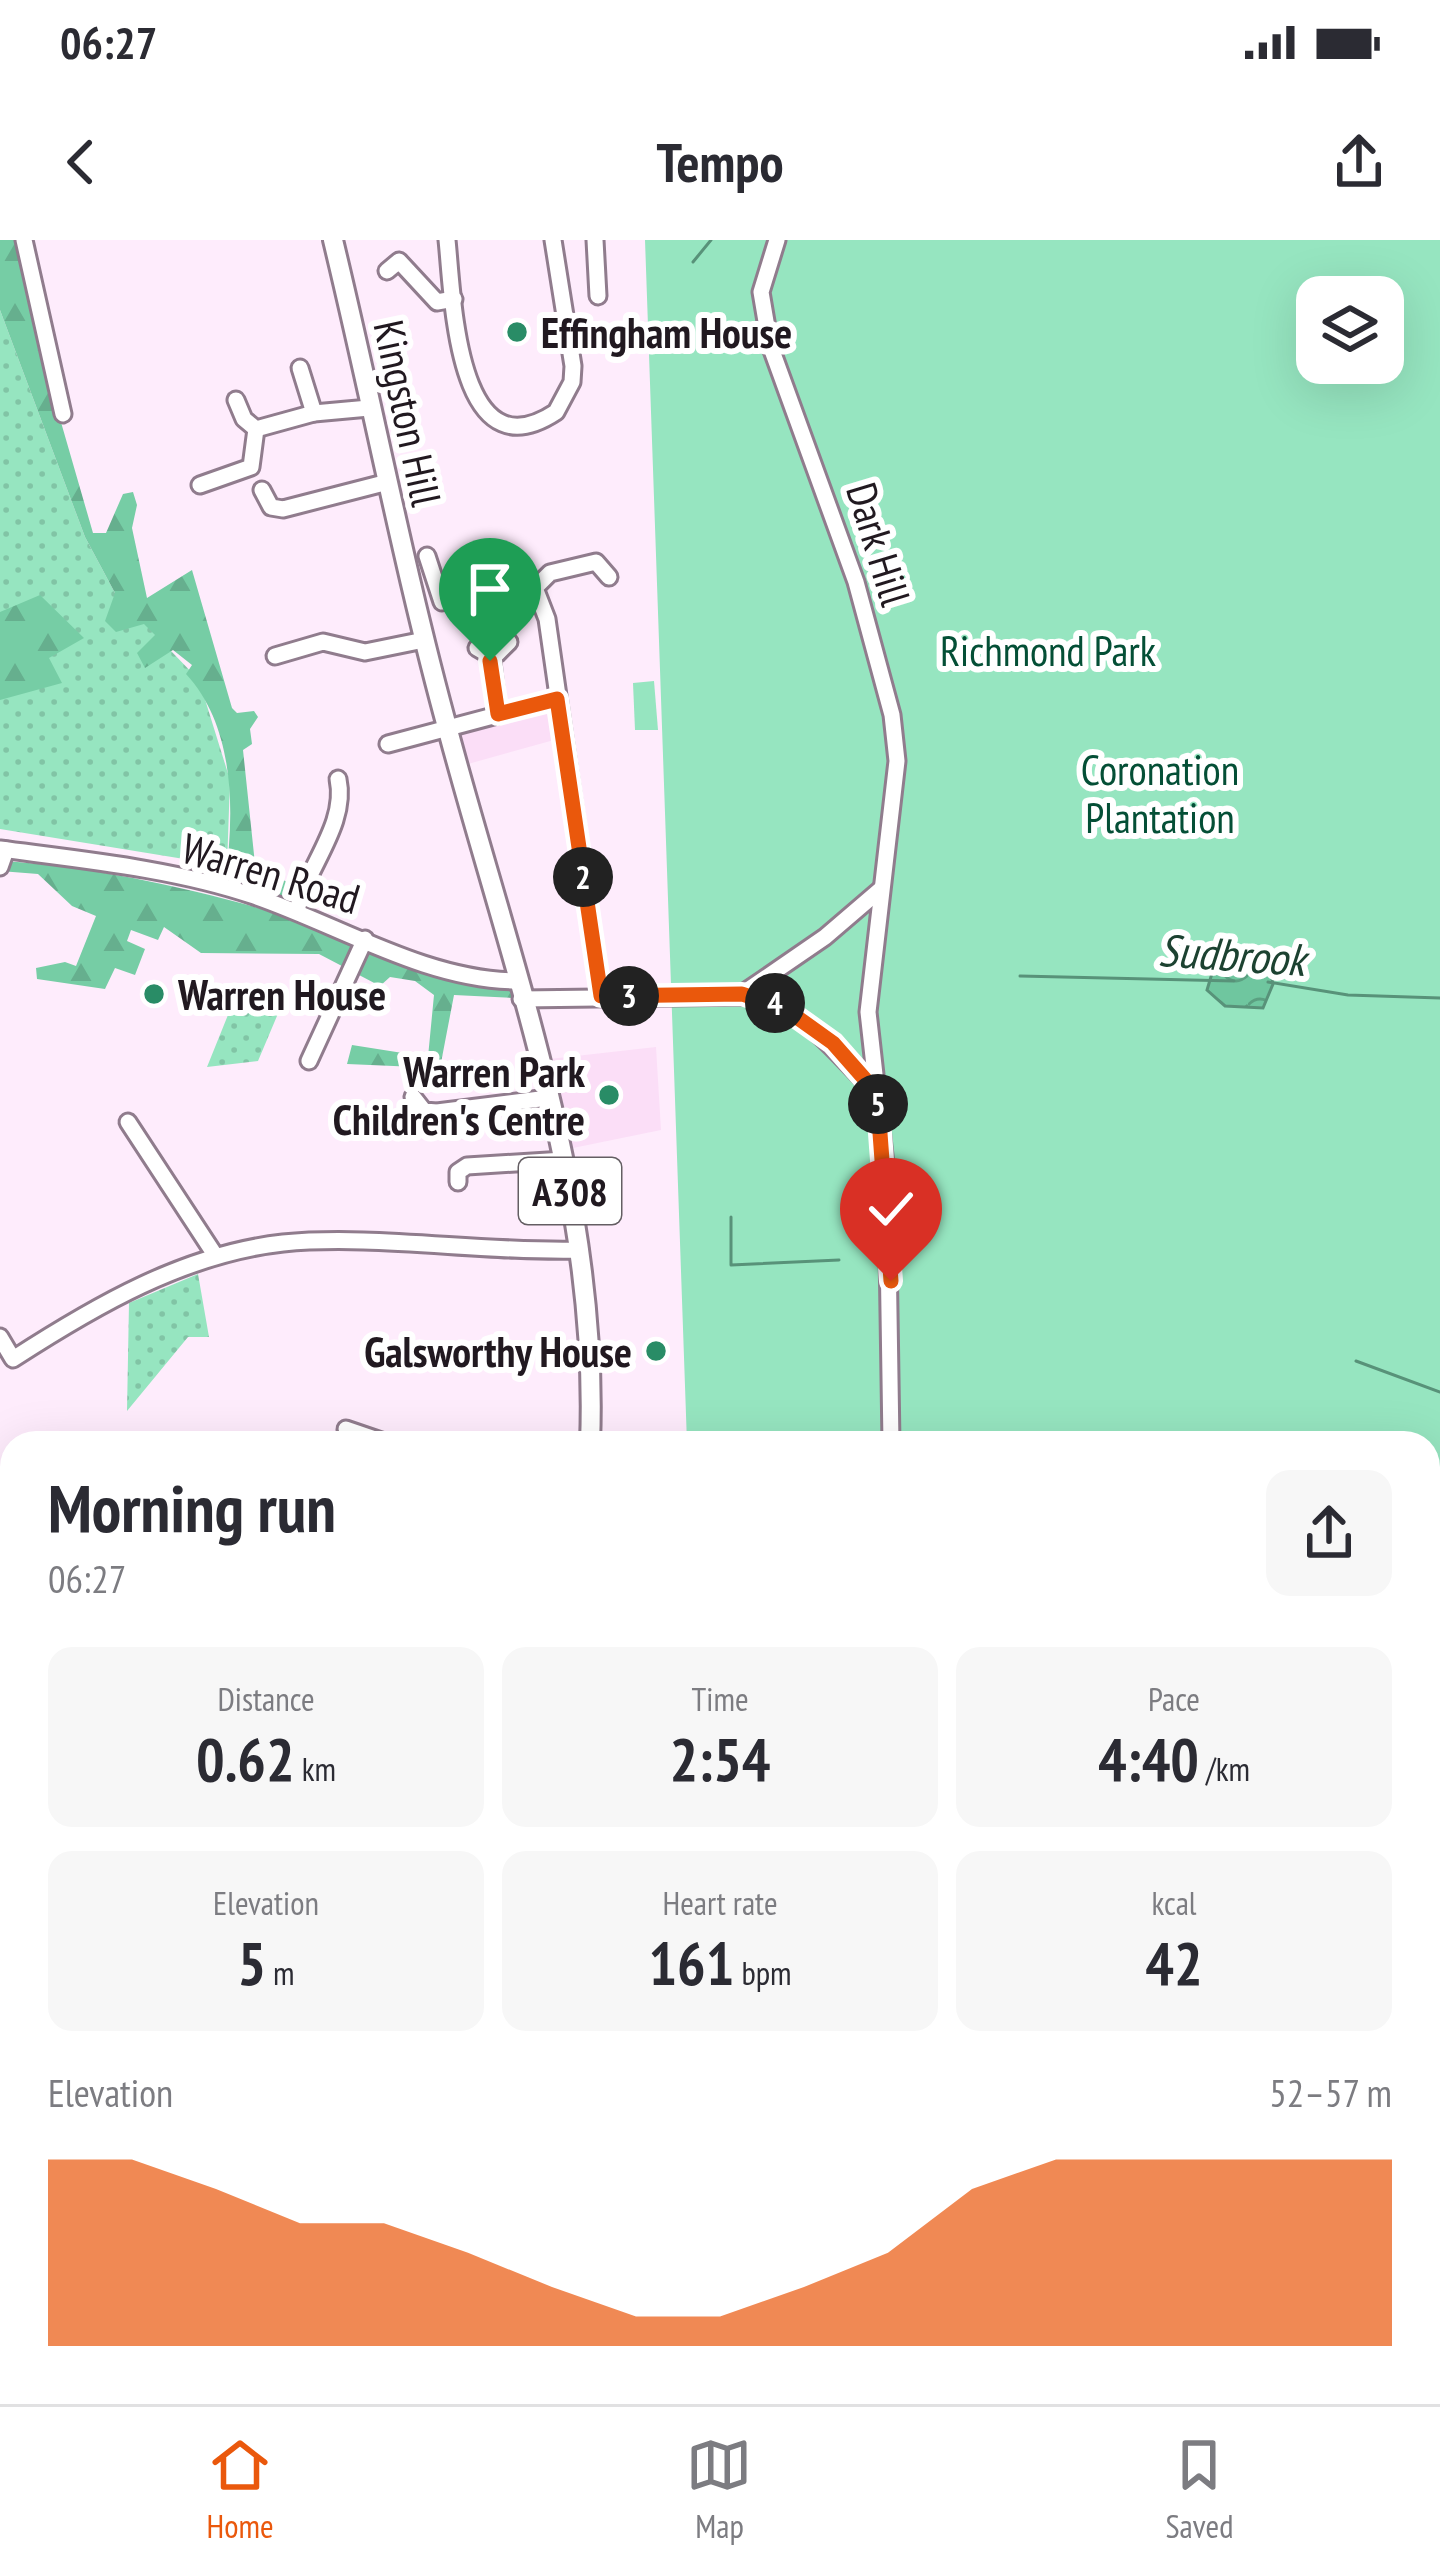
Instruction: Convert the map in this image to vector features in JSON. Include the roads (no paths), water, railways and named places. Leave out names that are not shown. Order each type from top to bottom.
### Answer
[{"type":"main road","name":"Kingston Hill","points":[[333,240],[384,483],[564,1160],[580,1250],[589,1431]]},
{"type":"street","points":[[24,240],[63,414]]},
{"type":"street","points":[[446,240],[469,387],[481,409],[516,425],[548,418],[562,406],[573,366],[553,240]]},
{"type":"street","points":[[596,240],[606,267],[598,296]]},
{"type":"street","name":"Dark Hill","points":[[777,240],[761,292],[770,345],[856,582],[892,715],[896,810],[881,890],[868,1012],[891,1281],[891,1431]]},
{"type":"street","points":[[387,271],[399,261],[437,302],[454,298]]},
{"type":"street","points":[[300,368],[314,413]]},
{"type":"street","points":[[236,400],[244,419],[256,429]]},
{"type":"street","points":[[256,429],[314,413],[369,409]]},
{"type":"street","points":[[200,485],[251,467],[256,429]]},
{"type":"street","points":[[262,490],[267,512],[384,483]]},
{"type":"street","points":[[601,996],[557,699],[536,591],[550,573],[597,555],[609,577]]},
{"type":"street","points":[[427,556],[442,602],[502,584],[536,591]]},
{"type":"street","points":[[275,656],[323,642],[365,652],[424,640]]},
{"type":"street","points":[[493,652],[498,714]]},
{"type":"street","points":[[388,744],[557,699]]},
{"type":"street","points":[[297,911],[302,886],[322,858],[338,779]]},
{"type":"street","points":[[0,867],[3,849]]},
{"type":"street","name":"Warren Road","points":[[3,849],[221,887],[297,911],[430,967],[519,990],[601,996],[742,994]]},
{"type":"street","points":[[742,994],[825,938],[881,890]]},
{"type":"street","points":[[309,1061],[364,939]]},
{"type":"street","points":[[742,994],[773,1002],[806,1021],[877,1093]]},
{"type":"street","points":[[413,1097],[424,1111],[436,1112],[548,1098]]},
{"type":"street","points":[[128,1122],[214,1256]]},
{"type":"street","points":[[458,1182],[458,1172],[467,1166],[564,1160]]},
{"type":"street","points":[[0,1337],[6,1364],[74,1319],[214,1256],[287,1243],[580,1250]]},
{"type":"street","points":[[346,1429],[352,1431]]},
{"type":"water","points":[[1227,960],[1270,968],[1273,984],[1263,1008],[1225,1006],[1207,990],[1213,970]]},
{"type":"waterway","points":[[693,262],[711,240]]},
{"type":"waterway","name":"Sudbrook","points":[[1020,976],[1234,981]]},
{"type":"waterway","name":"Sudbrook","points":[[1268,982],[1348,995],[1440,998]]},
{"type":"waterway","points":[[731,1217],[731,1265],[839,1260]]},
{"type":"waterway","points":[[1356,1361],[1440,1392]]},
{"type":"place","name":"Effingham House","points":[[517,332]]},
{"type":"place","name":"Warren House","points":[[154,994]]},
{"type":"place","name":"Warren Park Children's Centre","points":[[609,1095]]},
{"type":"place","name":"Galsworthy House","points":[[656,1351]]},
{"type":"park label","name":"Richmond Park","points":[[1048,650]]},
{"type":"park label","name":"Coronation Plantation","points":[[1160,793]]}]
